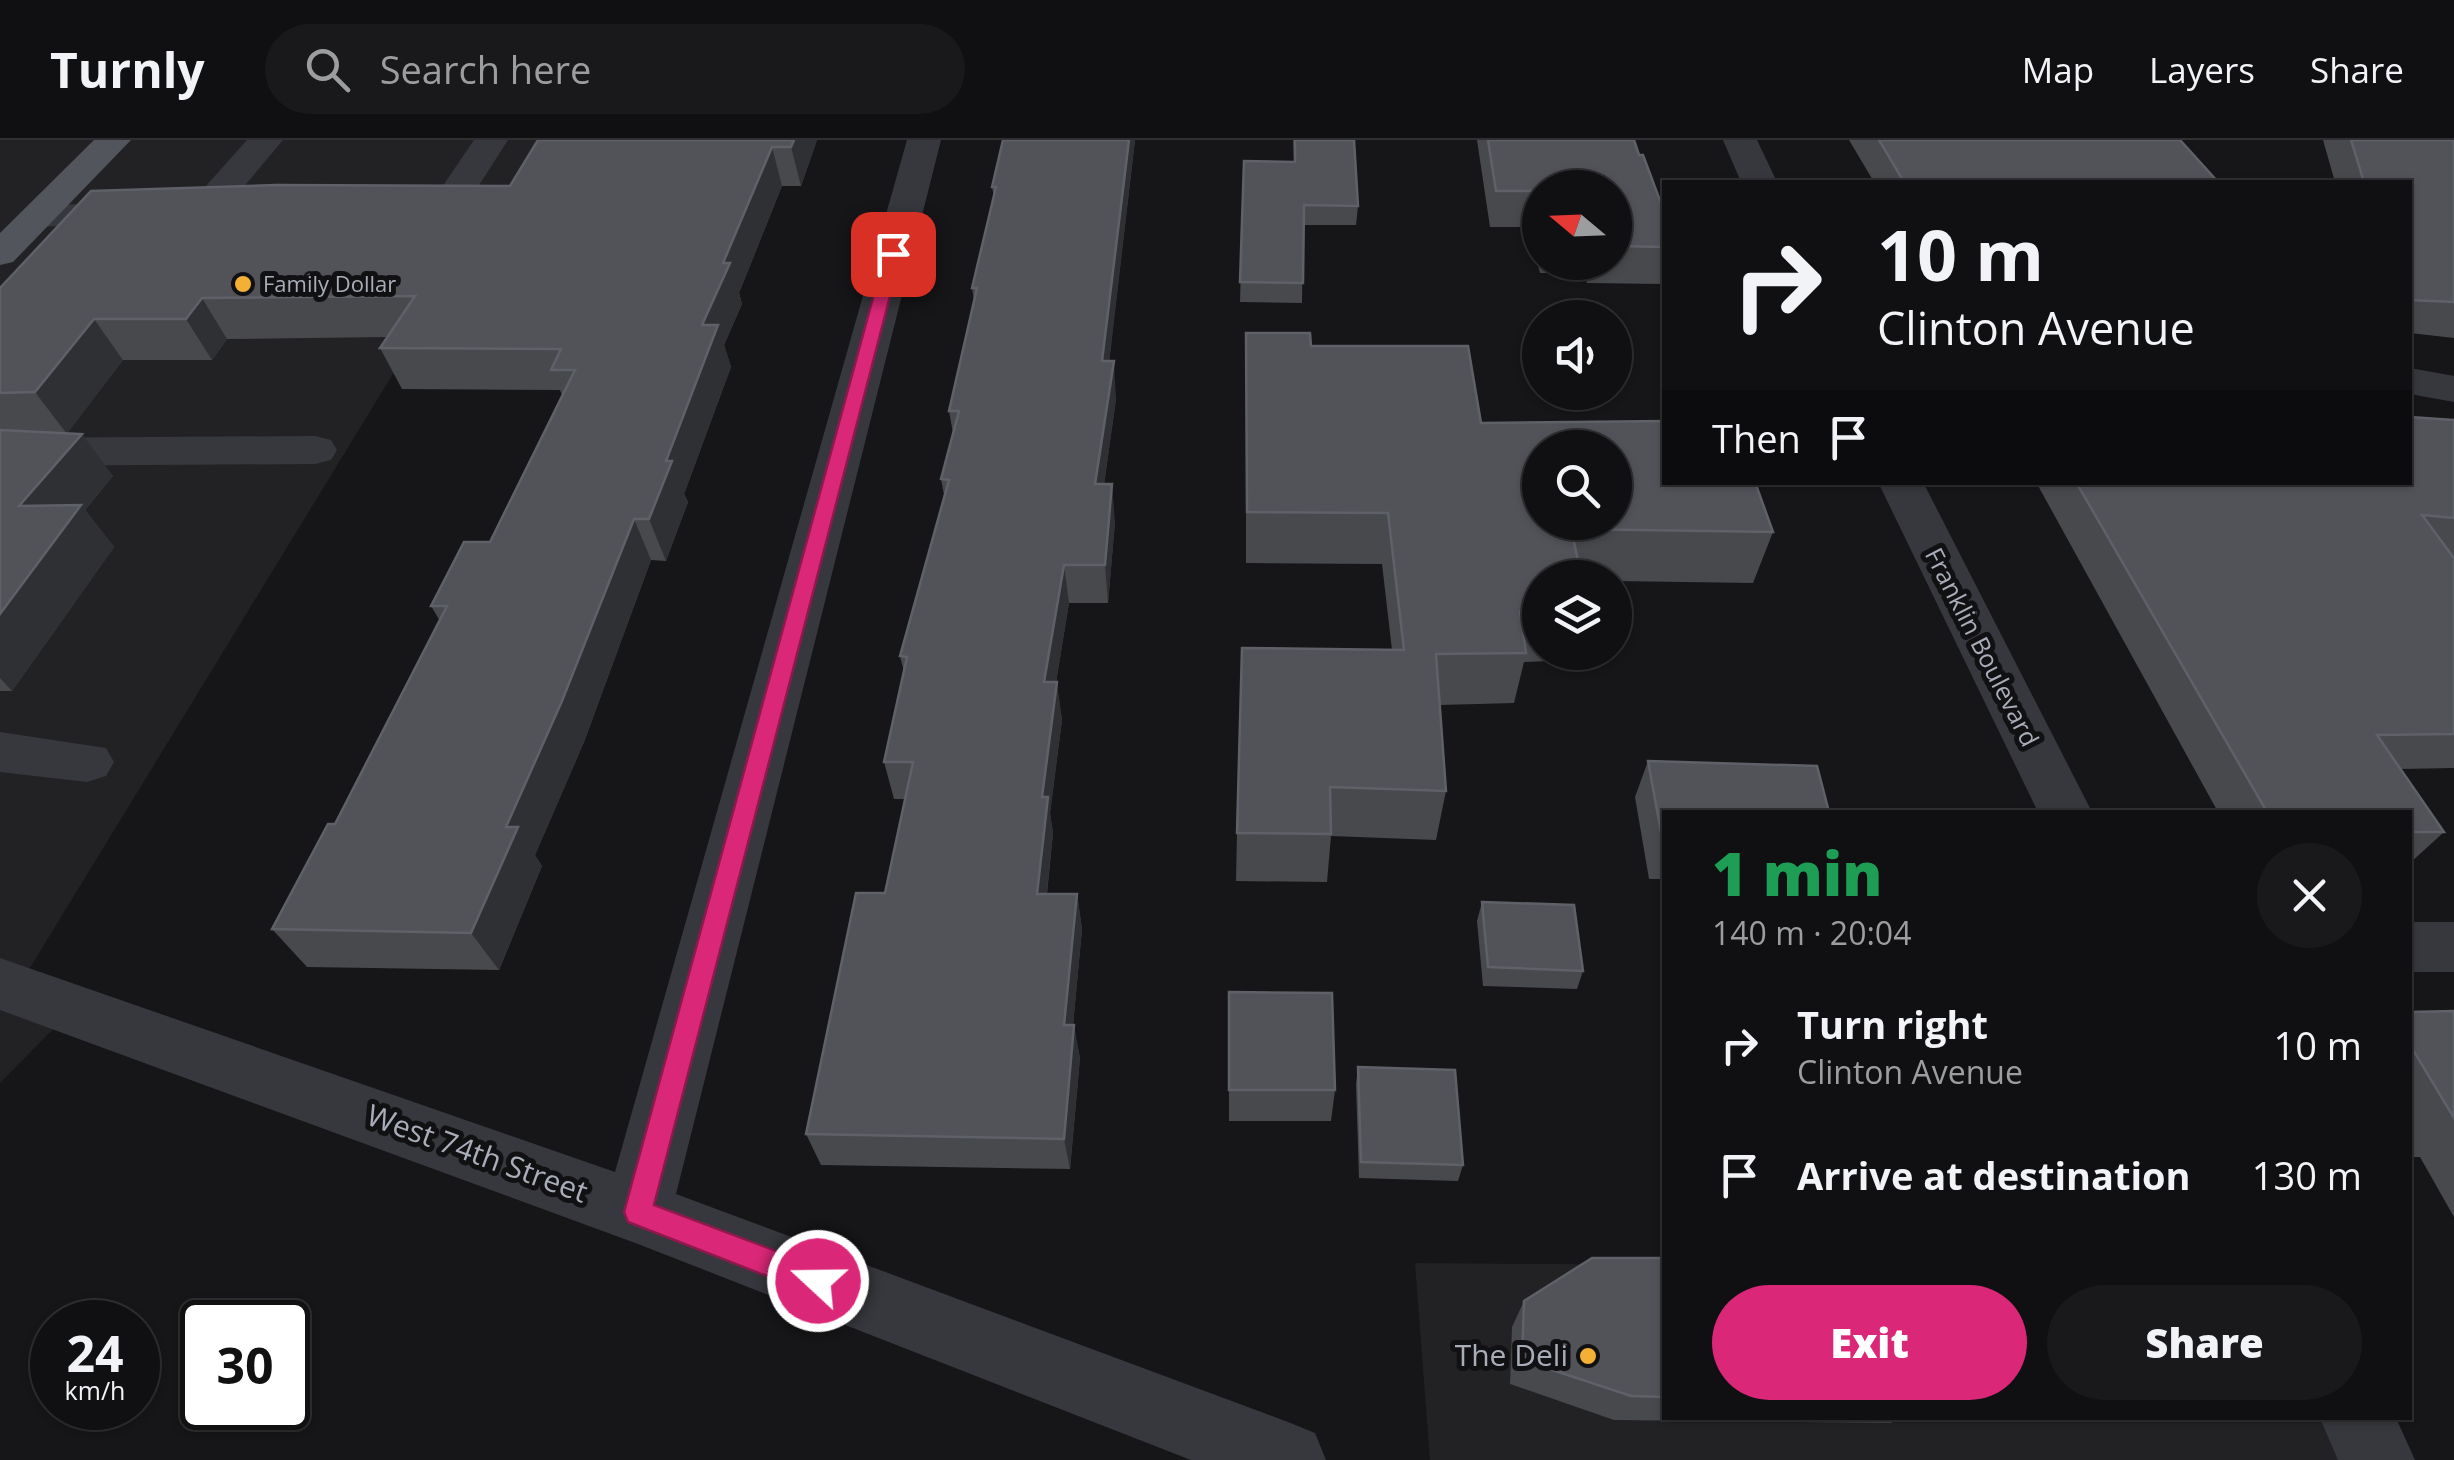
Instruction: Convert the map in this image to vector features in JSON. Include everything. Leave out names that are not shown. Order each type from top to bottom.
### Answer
[{"type":"main road","points":[[14,236],[114,140]]},
{"type":"street","points":[[202,213],[266,140]]},
{"type":"street","points":[[372,209],[447,207],[491,140]]},
{"type":"street","points":[[638,1212],[924,140]]},
{"type":"street","points":[[1740,140],[1759,180]]},
{"type":"street","points":[[14,236],[202,213],[259,212]]},
{"type":"street","points":[[2412,381],[2454,388]]},
{"type":"street","points":[[0,452],[315,450]]},
{"type":"street","name":"Franklin Boulevard","points":[[1901,485],[2063,810]]},
{"type":"street","points":[[0,752],[87,762]]},
{"type":"street","points":[[2412,947],[2454,947]]},
{"type":"street","name":"West 74th Street","points":[[0,984],[638,1212],[1288,1460]]},
{"type":"street","points":[[2357,1420],[2377,1460]]},
{"type":"shaded area","points":[[0,140],[561,140],[407,351],[17,989],[72,1010],[0,1083]]},
{"type":"shaded area","points":[[1415,1263],[1662,1265],[1662,1420],[2358,1420],[2377,1460],[1430,1460]]},
{"type":"building","points":[[538,140],[794,140],[791,147],[772,147],[723,263],[730,263],[702,325],[718,325],[666,461],[672,461],[649,519],[634,519],[562,701],[506,827],[518,827],[471,933],[272,929],[328,824],[335,824],[447,606],[431,606],[464,542],[490,542],[575,370],[551,370],[561,349],[380,348],[415,296],[202,298],[186,319],[94,319],[35,392],[0,393],[0,288],[91,191],[276,185],[510,186]]},
{"type":"building","points":[[1003,140],[1129,140],[1102,361],[1114,361],[1095,484],[1112,484],[1105,565],[1064,565],[1044,682],[1057,682],[1042,797],[1048,797],[1037,894],[1077,894],[1064,1025],[1074,1025],[1064,1139],[806,1134],[856,893],[885,893],[913,762],[884,762],[907,657],[900,656],[949,480],[941,479],[959,411],[949,411],[977,288],[972,288]]},
{"type":"building","points":[[1295,140],[1354,140],[1358,206],[1304,205],[1303,283],[1240,282],[1244,161],[1295,162]]},
{"type":"building","points":[[1488,140],[1634,140],[1662,206],[1662,247],[1632,246],[1632,170],[1522,170],[1522,191],[1496,191]]},
{"type":"building","points":[[1879,140],[2180,140],[2216,180],[1903,180]]},
{"type":"building","points":[[2351,140],[2454,140],[2454,302],[2412,300],[2412,180],[2363,180]]},
{"type":"building","points":[[1246,333],[1310,333],[1311,346],[1468,346],[1481,423],[1662,421],[1662,485],[1756,485],[1773,532],[1632,530],[1632,430],[1522,430],[1522,540],[1573,540],[1578,560],[1522,560],[1522,653],[1436,654],[1446,791],[1330,787],[1331,834],[1237,833],[1242,648],[1404,650],[1388,513],[1247,512]]},
{"type":"building","points":[[2412,417],[2454,420],[2454,518],[2422,515],[2454,558],[2454,734],[2377,735],[2444,832],[2412,832],[2412,810],[2266,810],[2078,485],[2412,485]]},
{"type":"building","points":[[0,430],[82,434],[19,506],[81,505],[0,614]]},
{"type":"building","points":[[1648,761],[1817,766],[1828,810],[1662,810],[1662,838]]},
{"type":"building","points":[[1482,902],[1574,905],[1583,971],[1488,967]]},
{"type":"building","points":[[1229,992],[1332,993],[1335,1090],[1229,1090]]},
{"type":"building","points":[[2454,1011],[2454,1118],[2412,1048],[2412,1012]]},
{"type":"building","points":[[1358,1067],[1455,1070],[1463,1165],[1361,1162]]},
{"type":"building","name":"The Deli","points":[[1592,1258],[1662,1258],[1662,1397],[1631,1396],[1522,1360],[1524,1301]]},
{"type":"place","name":"Family Dollar","points":[[243,284]]},
{"type":"place","name":"The Deli","points":[[1588,1356]]},
{"type":"route","points":[[818,1281],[638,1212],[893,254]]}]
